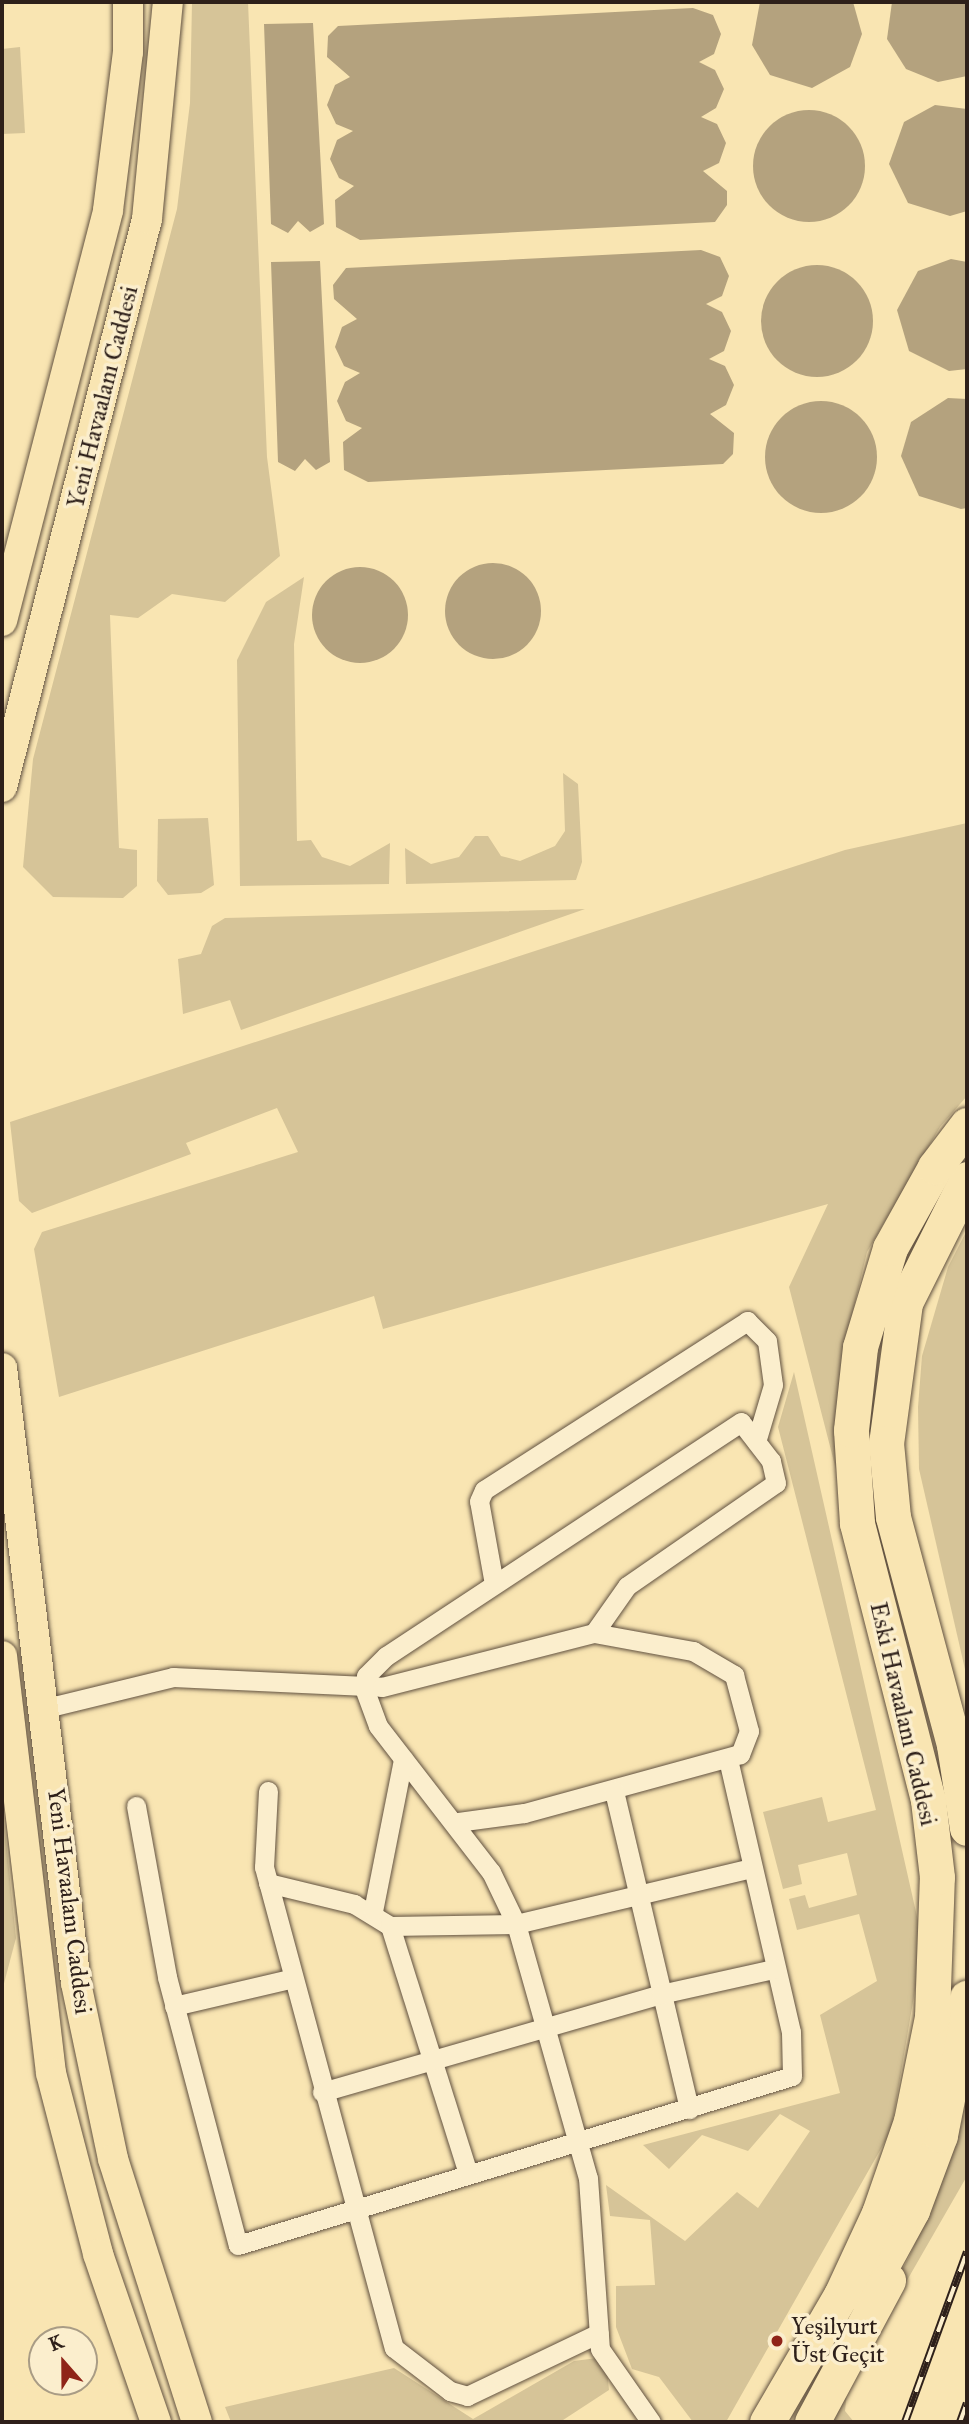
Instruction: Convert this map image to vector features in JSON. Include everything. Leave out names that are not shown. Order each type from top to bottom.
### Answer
[{"type":"highway","name":"Eski Havaalanı Caddesi","points":[[767,2422],[841,2295],[895,2212],[924,2068],[937,1960],[937,1877],[928,1800],[857,1523],[854,1385],[890,1248],[935,1167],[967,1125]]},
{"type":"highway","name":"Eski Havaalanı Caddesi","points":[[967,1179],[905,1303],[886,1443],[893,1517],[954,1745],[967,1828]]},
{"type":"highway","name":"Eski Havaalanı Caddesi","points":[[792,2422],[895,2212],[954,2082],[967,1998]]},
{"type":"highway","points":[[743,2422],[895,2212]]},
{"type":"highway","points":[[812,2422],[897,2263],[895,2212]]},
{"type":"main road","name":"Yeni Havaalanı Caddesi","points":[[2,621],[109,198],[128,2]]},
{"type":"main road","name":"Yeni Havaalanı Caddesi","points":[[2,787],[149,207],[168,2]]},
{"type":"main road","points":[[109,198],[149,207]]},
{"type":"main road","name":"Yeni Havaalanı Caddesi","points":[[2,1368],[13,1531],[46,1708],[76,1983],[101,2105],[150,2286],[197,2422]]},
{"type":"main road","name":"Yeni Havaalanı Caddesi","points":[[2,1656],[51,2073],[98,2253],[156,2422]]},
{"type":"main road","points":[[9,1712],[46,1708]]},
{"type":"street","points":[[494,1584],[480,1501],[484,1490],[747,1321],[767,1341],[773,1385],[756,1442]]},
{"type":"street","points":[[594,1633],[627,1586],[766,1495],[777,1475],[741,1422],[386,1656],[366,1676],[364,1688],[378,1726],[457,1822],[491,1872],[516,1924],[548,2029],[588,2178],[599,2333],[608,2366],[651,2422]]},
{"type":"street","points":[[46,1708],[173,1677],[364,1688],[594,1633],[663,1642],[725,1664],[734,1675],[749,1731],[744,1750],[728,1759],[614,1791],[457,1822]]},
{"type":"street","points":[[373,1911],[403,1759]]},
{"type":"street","points":[[136,1806],[174,2006],[238,2245],[578,2138],[689,2109],[792,2076],[796,2062],[728,1759]]},
{"type":"street","points":[[268,1791],[261,1839],[268,1884],[352,2209],[394,2348],[450,2391],[467,2396],[599,2333]]},
{"type":"street","points":[[614,1791],[689,2109]]},
{"type":"street","points":[[390,1926],[516,1924],[751,1868]]},
{"type":"street","points":[[268,1884],[373,1911],[390,1926],[468,2173]]},
{"type":"street","points":[[322,2092],[548,2029],[661,1994],[774,1969]]},
{"type":"street","points":[[174,2006],[293,1978]]},
{"type":"shaded area","points":[[192,2],[248,2],[267,457],[280,556],[225,602],[172,594],[138,618],[110,615],[119,848],[137,850],[137,886],[123,898],[53,897],[23,867],[33,759],[177,209],[190,103]]},
{"type":"shaded area","points":[[760,2],[853,2],[862,34],[850,67],[812,88],[770,75],[752,45]]},
{"type":"shaded area","points":[[892,2],[967,2],[967,76],[938,82],[906,69],[887,39]]},
{"type":"shaded area","points":[[693,8],[713,15],[721,34],[714,54],[699,62],[715,70],[724,89],[716,108],[701,117],[717,124],[726,143],[719,163],[703,171],[727,191],[727,205],[715,222],[360,240],[336,227],[335,200],[354,186],[339,178],[330,159],[337,140],[353,131],[336,124],[327,105],[335,85],[350,77],[327,57],[328,36],[338,26]]},
{"type":"shaded area","points":[[313,23],[324,224],[310,232],[298,221],[288,233],[271,224],[264,24]]},
{"type":"shaded area","points":[[20,47],[25,133],[2,134],[2,49]]},
{"type":"shaded area","points":[[935,105],[967,109],[967,211],[950,216],[908,203],[889,164],[904,122]]},
{"type":"shaded area","points":[[809,110],[830,114],[848,127],[861,145],[865,166],[861,187],[848,205],[830,218],[809,222],[788,218],[770,205],[757,187],[753,166],[757,145],[770,127],[788,114]]},
{"type":"shaded area","points":[[701,250],[720,257],[729,276],[722,296],[706,304],[722,312],[731,331],[724,351],[709,359],[725,366],[734,385],[726,405],[710,414],[734,433],[733,454],[723,464],[368,482],[344,470],[343,442],[362,428],[346,421],[337,401],[345,382],[360,373],[344,366],[335,347],[342,327],[357,319],[334,299],[333,285],[346,268]]},
{"type":"shaded area","points":[[951,259],[967,262],[967,369],[949,371],[909,351],[897,310],[918,271]]},
{"type":"shaded area","points":[[320,261],[330,462],[316,470],[305,459],[295,471],[278,462],[271,262]]},
{"type":"shaded area","points":[[817,265],[838,269],[856,282],[869,300],[873,321],[869,342],[856,360],[838,373],[817,377],[796,373],[778,360],[765,342],[761,321],[765,300],[778,282],[796,269]]},
{"type":"shaded area","points":[[948,398],[967,399],[967,508],[961,509],[919,496],[901,456],[911,422]]},
{"type":"shaded area","points":[[821,401],[842,405],[860,418],[873,436],[877,457],[873,478],[860,496],[842,509],[821,513],[800,509],[782,496],[769,478],[765,457],[769,436],[782,418],[800,405]]},
{"type":"shaded area","points":[[493,563],[511,567],[527,577],[537,593],[541,611],[537,629],[527,645],[511,655],[493,659],[475,655],[459,645],[449,629],[445,611],[449,593],[459,577],[475,567]]},
{"type":"shaded area","points":[[360,567],[378,571],[394,581],[404,597],[408,615],[404,633],[394,649],[378,659],[360,663],[342,659],[326,649],[316,633],[312,615],[316,597],[326,581],[342,571]]},
{"type":"shaded area","points":[[304,577],[294,644],[297,841],[311,840],[322,857],[350,866],[390,843],[389,884],[240,886],[237,660],[266,602]]},
{"type":"shaded area","points":[[563,773],[578,784],[582,862],[576,880],[406,884],[405,848],[431,864],[459,857],[475,836],[488,836],[501,856],[520,861],[555,846],[565,831]]},
{"type":"shaded area","points":[[208,818],[214,885],[201,893],[168,895],[157,881],[158,819]]},
{"type":"shaded area","points":[[967,823],[967,1096],[940,1127],[867,1252],[843,1353],[841,1489],[789,1287],[828,1204],[383,1329],[374,1296],[59,1397],[34,1249],[42,1232],[298,1152],[277,1108],[186,1143],[191,1154],[32,1213],[19,1201],[10,1122],[845,850]]},
{"type":"shaded area","points":[[585,909],[241,1030],[230,1000],[183,1014],[178,959],[201,954],[212,926],[225,918]]},
{"type":"shaded area","points":[[967,1230],[967,1678],[919,1469],[918,1407],[922,1356],[948,1267]]},
{"type":"shaded area","points":[[794,1372],[923,1943],[891,2131],[726,2422],[693,2422],[659,2377],[632,2369],[616,2327],[616,2286],[655,2285],[650,2220],[610,2216],[606,2185],[685,2241],[737,2192],[758,2208],[810,2131],[780,2114],[748,2151],[702,2135],[669,2169],[643,2145],[840,2093],[820,2015],[877,1981],[859,1914],[797,1930],[789,1899],[805,1895],[809,1908],[857,1895],[847,1853],[798,1865],[802,1884],[783,1889],[763,1812],[822,1797],[828,1822],[876,1810],[778,1427]]},
{"type":"shaded area","points":[[2,1801],[16,1938],[2,1991]]},
{"type":"shaded area","points":[[967,2084],[967,2176],[848,2383],[845,2411],[854,2422],[818,2422],[909,2257],[941,2183]]},
{"type":"shaded area","points":[[597,2358],[607,2370],[609,2390],[560,2422],[231,2422],[225,2407],[394,2368],[473,2419],[574,2361]]},
{"type":"railway","points":[[905,2422],[967,2252]]},
{"type":"railway","points":[[960,2422],[967,2403]]},
{"type":"place","name":"Yeşilyurt Üst Geçit","points":[[777,2341]]}]
